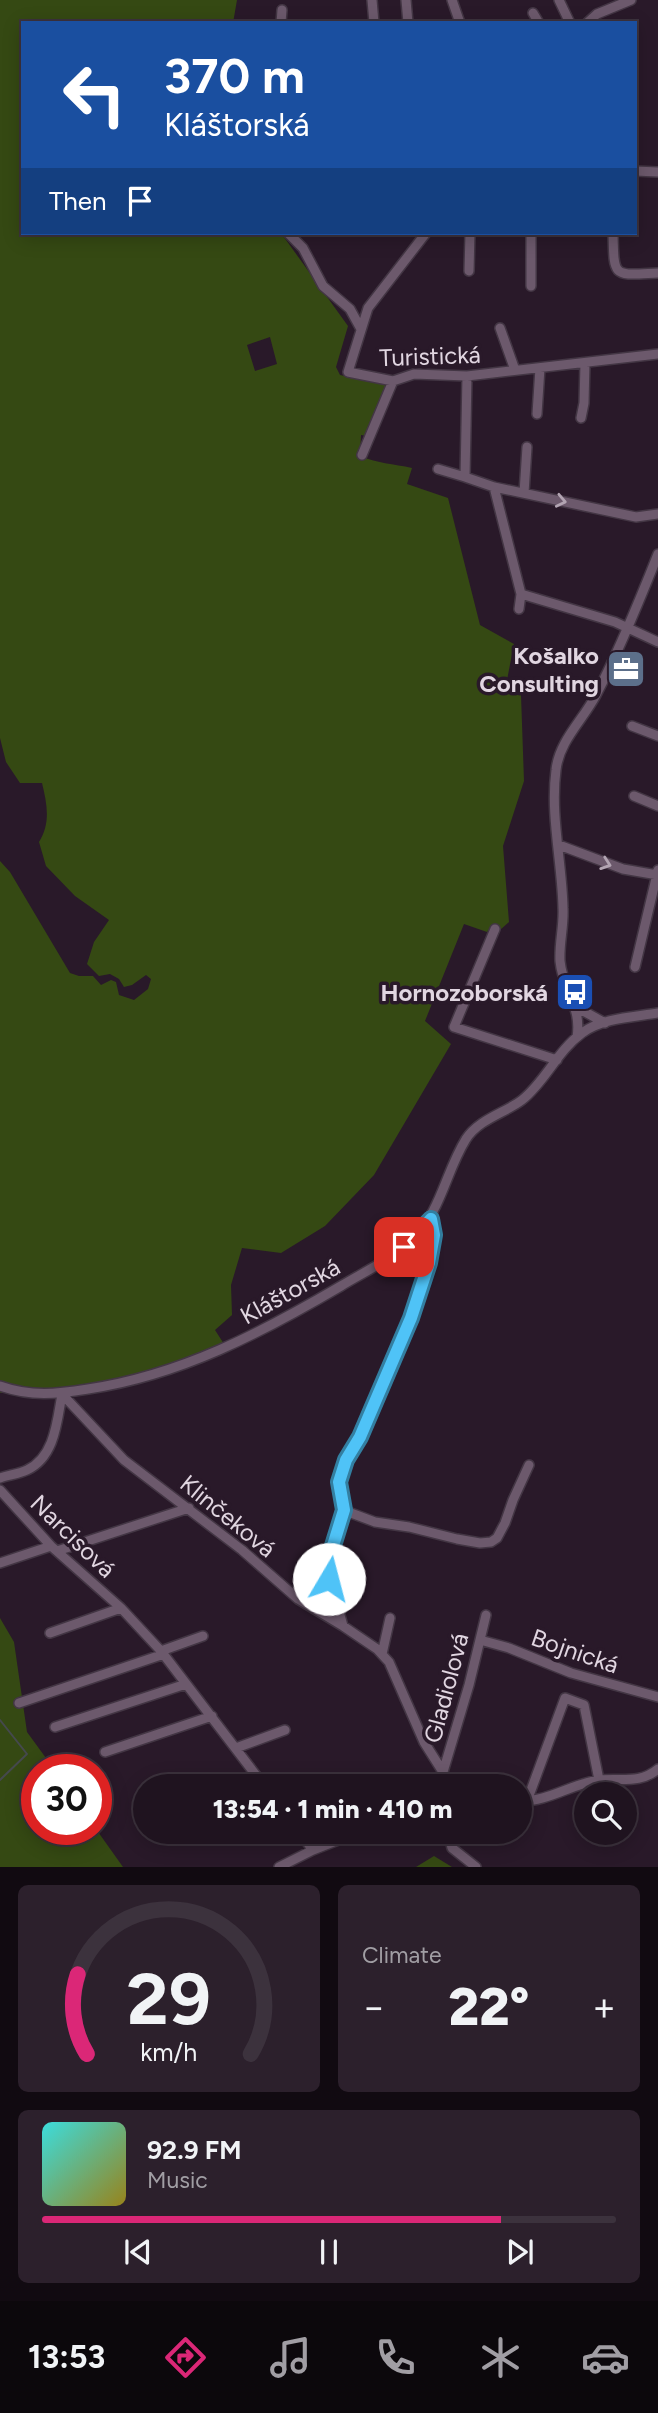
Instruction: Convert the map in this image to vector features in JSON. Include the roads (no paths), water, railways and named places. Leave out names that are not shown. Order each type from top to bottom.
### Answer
[{"type":"street","points":[[372,0],[374,21]]},
{"type":"street","points":[[406,0],[408,21]]},
{"type":"street","points":[[452,0],[459,21]]},
{"type":"street","points":[[559,0],[569,21]]},
{"type":"street","points":[[589,21],[597,14],[631,0]]},
{"type":"street","points":[[281,21],[282,10]]},
{"type":"street","points":[[533,13],[538,21]]},
{"type":"street","points":[[637,171],[658,172]]},
{"type":"street","points":[[290,235],[303,248],[323,286],[350,309],[360,329]]},
{"type":"street","points":[[360,329],[368,308],[424,235]]},
{"type":"street","points":[[469,271],[470,235]]},
{"type":"street","points":[[531,235],[531,286]]},
{"type":"street","points":[[613,235],[614,265],[617,271],[622,274],[658,273]]},
{"type":"street","name":"Turistická","points":[[500,328],[515,370]]},
{"type":"street","name":"Turistická","points":[[360,329],[348,372],[393,381],[414,374],[467,376],[658,354]]},
{"type":"street","points":[[581,418],[585,363]]},
{"type":"street","points":[[537,414],[540,368]]},
{"type":"street","points":[[465,477],[467,376]]},
{"type":"street","points":[[362,455],[393,381]]},
{"type":"street","points":[[524,493],[527,447]]},
{"type":"street","points":[[438,469],[494,487],[636,517],[658,514]]},
{"type":"street","points":[[494,487],[521,594],[519,608]]},
{"type":"street","points":[[577,1037],[579,1022],[576,1007],[566,989],[560,962],[564,910],[554,792],[556,766],[564,744],[594,699],[628,630],[658,554]]},
{"type":"street","points":[[521,594],[615,622],[658,642]]},
{"type":"street","points":[[632,726],[658,736]]},
{"type":"street","points":[[634,796],[658,806]]},
{"type":"street","points":[[559,845],[623,869],[657,872],[635,967]]},
{"type":"street","points":[[495,929],[454,1027],[556,1060]]},
{"type":"street","points":[[576,1007],[605,1023]]},
{"type":"street","name":"Kláštorská","points":[[0,1387],[25,1394],[62,1394],[153,1375],[206,1357],[280,1322],[387,1258],[413,1238],[431,1219],[469,1135],[483,1123],[526,1097],[577,1037],[605,1023],[658,1013]]},
{"type":"street","points":[[344,1626],[327,1568],[344,1510],[339,1482],[346,1460],[360,1437],[411,1318],[429,1263],[434,1235],[431,1219]]},
{"type":"street","points":[[0,1478],[26,1470],[40,1461],[51,1445],[62,1394]]},
{"type":"street","name":"Klinčeková","points":[[62,1394],[124,1460],[243,1550],[298,1599],[344,1626],[382,1654],[389,1662],[409,1702],[424,1742],[443,1772]]},
{"type":"street","points":[[344,1510],[375,1522],[480,1543],[491,1542],[498,1538],[528,1465]]},
{"type":"street","name":"Narcisová","points":[[0,1490],[54,1548],[121,1608],[162,1652],[255,1774]]},
{"type":"street","points":[[0,1563],[189,1508]]},
{"type":"street","name":"Narcisová","points":[[50,1633],[121,1608]]},
{"type":"street","name":"Gladiolová","points":[[443,1772],[486,1615]]},
{"type":"street","points":[[382,1654],[390,1618]]},
{"type":"street","points":[[19,1703],[203,1636]]},
{"type":"street","name":"Bojnická","points":[[480,1640],[509,1648],[571,1673],[658,1697]]},
{"type":"street","points":[[55,1727],[186,1684]]},
{"type":"street","points":[[532,1779],[565,1698],[584,1704],[599,1780]]},
{"type":"street","points":[[105,1752],[212,1716]]},
{"type":"street","points":[[236,1748],[285,1730]]},
{"type":"street","points":[[532,1799],[599,1780],[643,1779],[658,1769]]},
{"type":"street","points":[[308,1844],[313,1850]]},
{"type":"street","points":[[279,1867],[328,1844]]},
{"type":"street","points":[[451,1844],[452,1848],[476,1867]]},
{"type":"waterway","points":[[0,1720],[27,1754],[0,1780]]},
{"type":"place","name":"Košalko Consulting","points":[[626,669]]},
{"type":"place","name":"Hornozoborská","points":[[575,992]]}]
